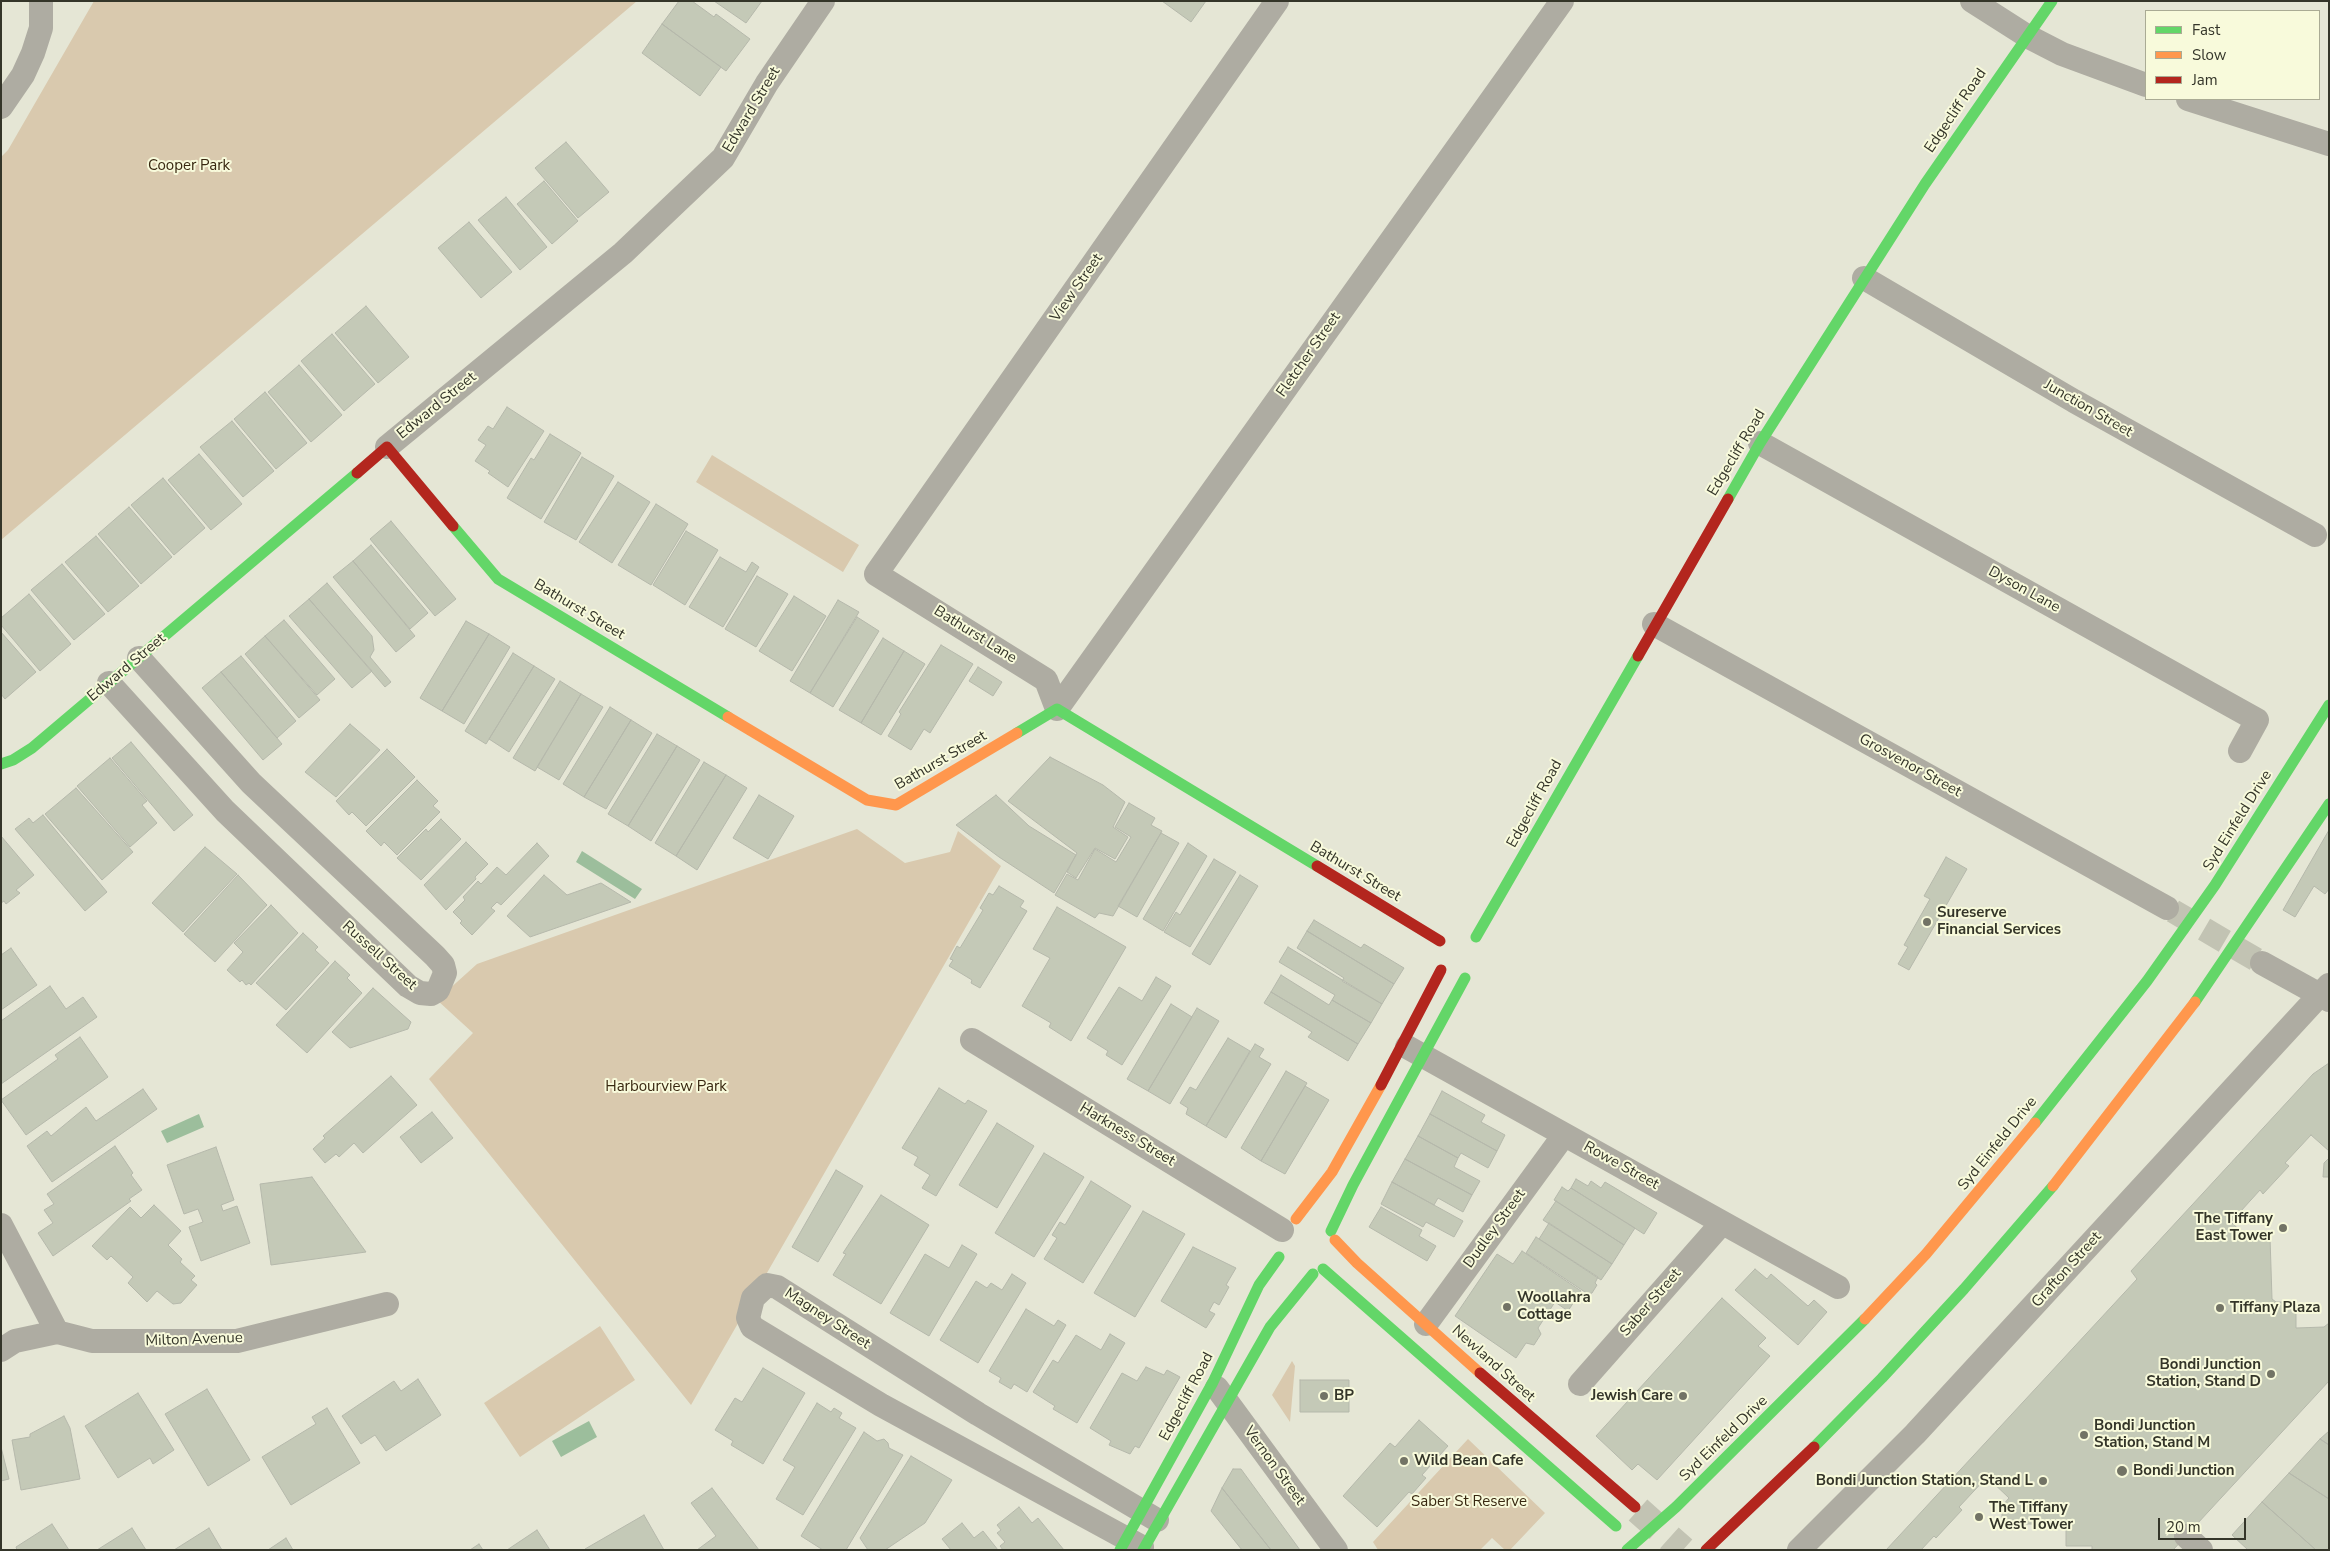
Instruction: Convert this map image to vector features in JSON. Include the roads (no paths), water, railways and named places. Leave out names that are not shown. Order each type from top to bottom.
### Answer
[{"type":"street","points":[[1,107],[23,75],[33,53],[41,28],[41,1]]},
{"type":"street","name":"Edward Street","points":[[1,764],[13,760],[32,748],[387,447],[623,252],[723,158],[767,84],[823,1]]},
{"type":"street","name":"View Street","points":[[876,574],[1277,1]]},
{"type":"street","name":"Fletcher Street","points":[[1057,710],[1562,1]]},
{"type":"street","points":[[1972,1],[2027,36],[2062,54],[2145,85]]},
{"type":"street","name":"Edgecliff Road","points":[[1476,937],[1654,624],[1760,443],[1864,278],[1982,99],[2052,1]]},
{"type":"street","points":[[2191,100],[2329,144]]},
{"type":"street","name":"Junction Street","points":[[1864,278],[2074,401],[2315,535]]},
{"type":"street","name":"Dyson Lane","points":[[1760,443],[2258,720],[2240,751]]},
{"type":"street","name":"Bathurst Street","points":[[387,447],[498,579],[867,800],[896,805],[1057,710],[1439,946],[1441,970]]},
{"type":"street","name":"Bathurst Lane","points":[[876,574],[1046,680],[1057,710]]},
{"type":"street","name":"Grosvenor Street","points":[[1654,624],[2167,908]]},
{"type":"street","name":"Russell Street","points":[[109,683],[225,811],[408,986],[420,993],[431,994],[438,990],[445,974],[443,965],[435,956],[251,783],[139,658]]},
{"type":"street","name":"Syd Einfeld Drive","points":[[1627,1550],[1690,1493],[1845,1340],[1926,1254],[2002,1166],[2147,981],[2215,885],[2329,705]]},
{"type":"street","points":[[1706,1550],[1798,1463],[1882,1378],[1964,1289],[2043,1198],[2190,1010],[2329,804]]},
{"type":"street","points":[[1462,930],[1476,937],[1483,950]]},
{"type":"street","points":[[2262,963],[2326,993]]},
{"type":"street","points":[[1441,970],[1452,978],[1466,978],[1478,970]]},
{"type":"street","name":"Edgecliff Road","points":[[1333,1235],[1413,1050],[1441,970]]},
{"type":"street","name":"Edgecliff Road","points":[[1133,1546],[1220,1391],[1259,1285],[1283,1238],[1332,1172],[1413,1050],[1466,978]]},
{"type":"street","name":"Grafton Street","points":[[1799,1550],[1922,1427],[2042,1298],[2126,1202],[2326,993]]},
{"type":"street","name":"Harkness Street","points":[[972,1040],[1283,1238]]},
{"type":"street","name":"Rowe Street","points":[[1413,1050],[1838,1287]]},
{"type":"street","name":"Dudley Street","points":[[1426,1324],[1564,1135]]},
{"type":"street","points":[[1316,1219],[1333,1235],[1329,1263],[1312,1274],[1292,1272],[1283,1238],[1316,1219]]},
{"type":"street","name":"Saber Street","points":[[1580,1384],[1722,1223]]},
{"type":"street","points":[[1,1225],[57,1332]]},
{"type":"street","name":"Newland Street","points":[[1333,1235],[1357,1263],[1543,1429],[1635,1507]]},
{"type":"street","points":[[1329,1263],[1616,1526]]},
{"type":"street","name":"Edgecliff Road","points":[[1133,1546],[1220,1391],[1312,1274]]},
{"type":"street","name":"Magney Street","points":[[1133,1546],[881,1405],[752,1327],[748,1318],[753,1298],[767,1285],[777,1287],[978,1414],[1151,1516]]},
{"type":"street","name":"Milton Avenue","points":[[1,1350],[15,1341],[57,1332],[92,1341],[237,1341],[388,1304]]},
{"type":"street","name":"Vernon Street","points":[[1220,1391],[1336,1550]]},
{"type":"tunnel","points":[[2173,911],[2262,963]]},
{"type":"tunnel","points":[[1638,1510],[1683,1550]]},
{"type":"place","name":"Sureserve Financial Services","points":[[1927,922]]},
{"type":"place","name":"The Tiffany East Tower","points":[[2283,1228]]},
{"type":"place","name":"Woollahra Cottage","points":[[1507,1307]]},
{"type":"place","name":"Tiffany Plaza","points":[[2220,1308]]},
{"type":"place","name":"Bondi Junction Station, Stand D","points":[[2271,1374]]},
{"type":"place","name":"BP","points":[[1324,1396]]},
{"type":"place","name":"Jewish Care","points":[[1683,1396]]},
{"type":"place","name":"Bondi Junction Station, Stand M","points":[[2084,1435]]},
{"type":"place","name":"Wild Bean Cafe","points":[[1404,1461]]},
{"type":"place","name":"Bondi Junction","points":[[2122,1471]]},
{"type":"place","name":"Bondi Junction Station, Stand L","points":[[2043,1481]]},
{"type":"place","name":"The Tiffany West Tower","points":[[1979,1517]]},
{"type":"park label","name":"Cooper Park","points":[[189,166]]},
{"type":"park label","name":"Harbourview Park","points":[[666,1087]]},
{"type":"park label","name":"Saber St Reserve","points":[[1469,1502]]}]
